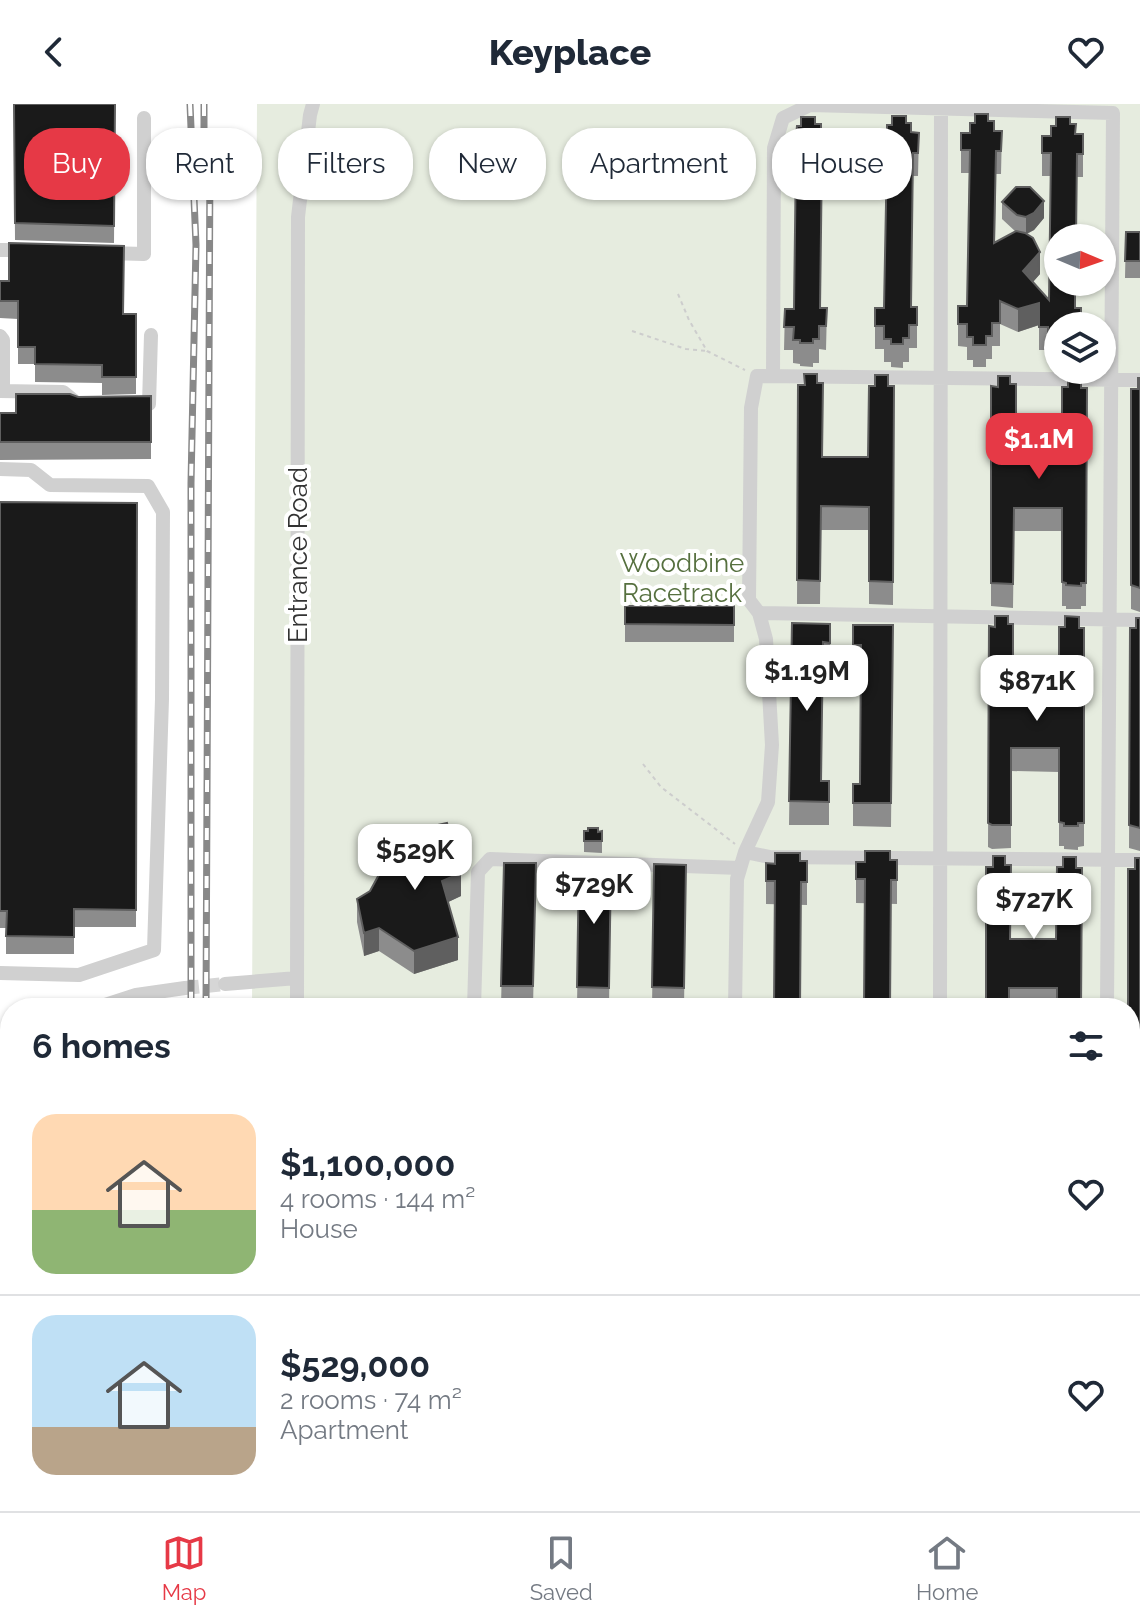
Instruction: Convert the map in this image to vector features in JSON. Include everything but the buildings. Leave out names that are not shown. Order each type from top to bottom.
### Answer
[{"type":"street","name":"Entrance Road","points":[[297,998],[298,217],[313,104]]},
{"type":"street","points":[[773,376],[774,148],[783,118],[810,105],[941,106],[1113,113],[1112,312]]},
{"type":"street","points":[[940,998],[941,106]]},
{"type":"street","points":[[96,253],[144,254],[144,118]]},
{"type":"street","points":[[0,250],[48,251]]},
{"type":"street","points":[[121,404],[149,404],[151,335]]},
{"type":"street","points":[[0,336],[3,340],[2,391],[63,392],[78,405],[92,405]]},
{"type":"street","points":[[735,998],[737,879],[745,852],[768,802],[772,745],[766,639],[759,613],[749,600],[751,408],[757,376],[1044,380]]},
{"type":"street","points":[[1116,380],[1140,380]]},
{"type":"street","points":[[1107,998],[1112,384]]},
{"type":"street","points":[[0,469],[31,470],[50,485],[148,486],[163,512],[163,527],[162,699],[154,950],[79,975],[0,973]]},
{"type":"street","points":[[759,613],[1140,620]]},
{"type":"street","points":[[745,852],[770,857],[1140,860]]},
{"type":"street","points":[[474,998],[478,872],[490,859],[740,868]]},
{"type":"street","points":[[225,984],[297,978]]},
{"type":"street","points":[[127,998],[185,988]]},
{"type":"path","points":[[678,294],[707,351]]},
{"type":"path","points":[[632,331],[686,349],[707,351],[757,376]]},
{"type":"path","points":[[643,764],[661,787],[745,852]]},
{"type":"green space","name":"Woodbine Racetrack","points":[[257,104],[1140,104],[1140,998],[252,998],[256,200],[262,200],[262,128],[257,128]]},
{"type":"tunnel","points":[[185,988],[225,984]]},
{"type":"railway","points":[[190,104],[196,245],[191,483],[191,998]]},
{"type":"railway","points":[[204,104],[204,128]]},
{"type":"railway","points":[[206,998],[210,200]]}]
